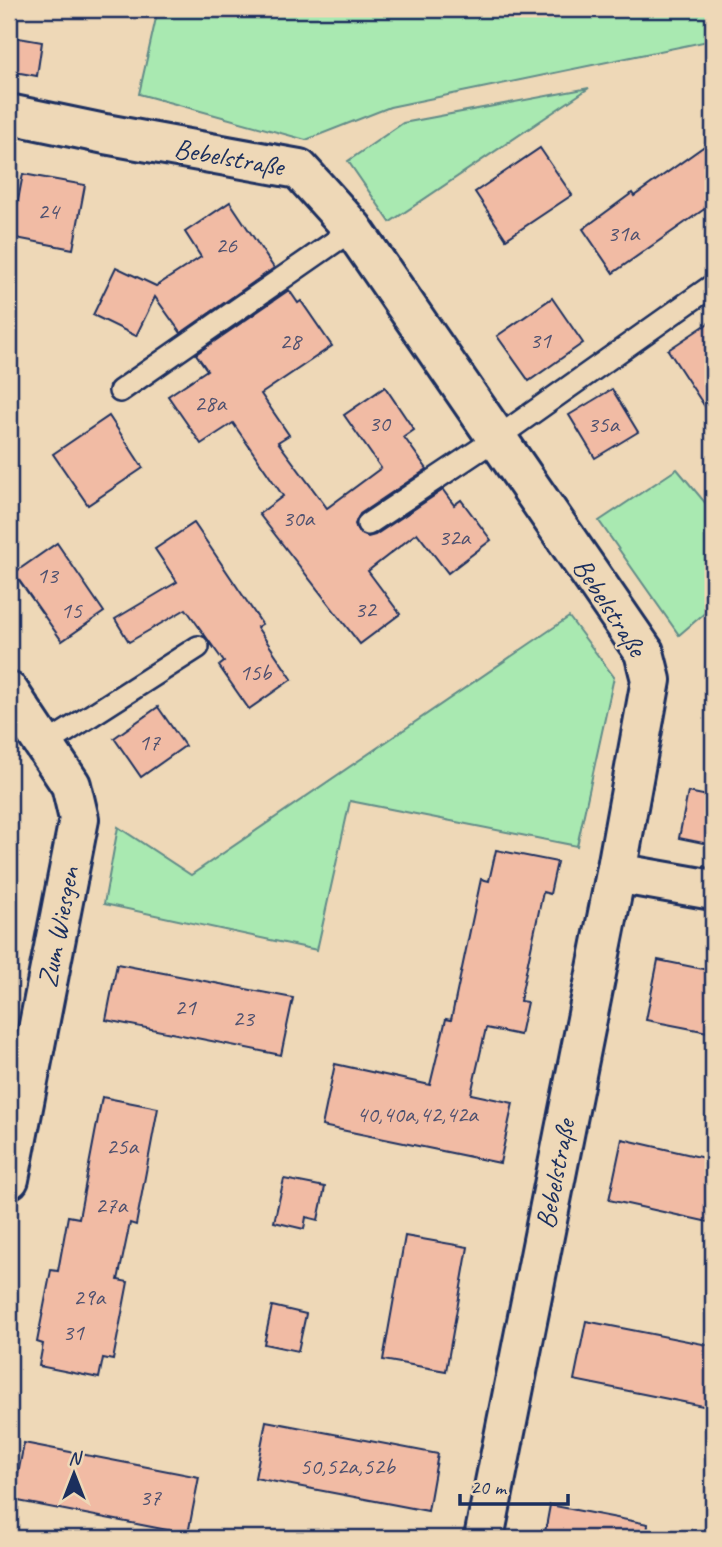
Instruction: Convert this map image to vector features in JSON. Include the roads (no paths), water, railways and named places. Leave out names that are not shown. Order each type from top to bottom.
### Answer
[{"type":"street","name":"Bebelstraße","points":[[9,114],[299,169],[352,229],[644,652],[651,680],[616,873],[484,1538]]},
{"type":"street","name":"Zum Wiesgen","points":[[9,692],[71,785],[79,819],[9,1179]]},
{"type":"street","points":[[616,873],[713,890]]},
{"type":"lane","points":[[120,391],[352,229]]},
{"type":"lane","points":[[368,524],[497,438],[713,285]]},
{"type":"lane","points":[[45,745],[198,647]]}]
